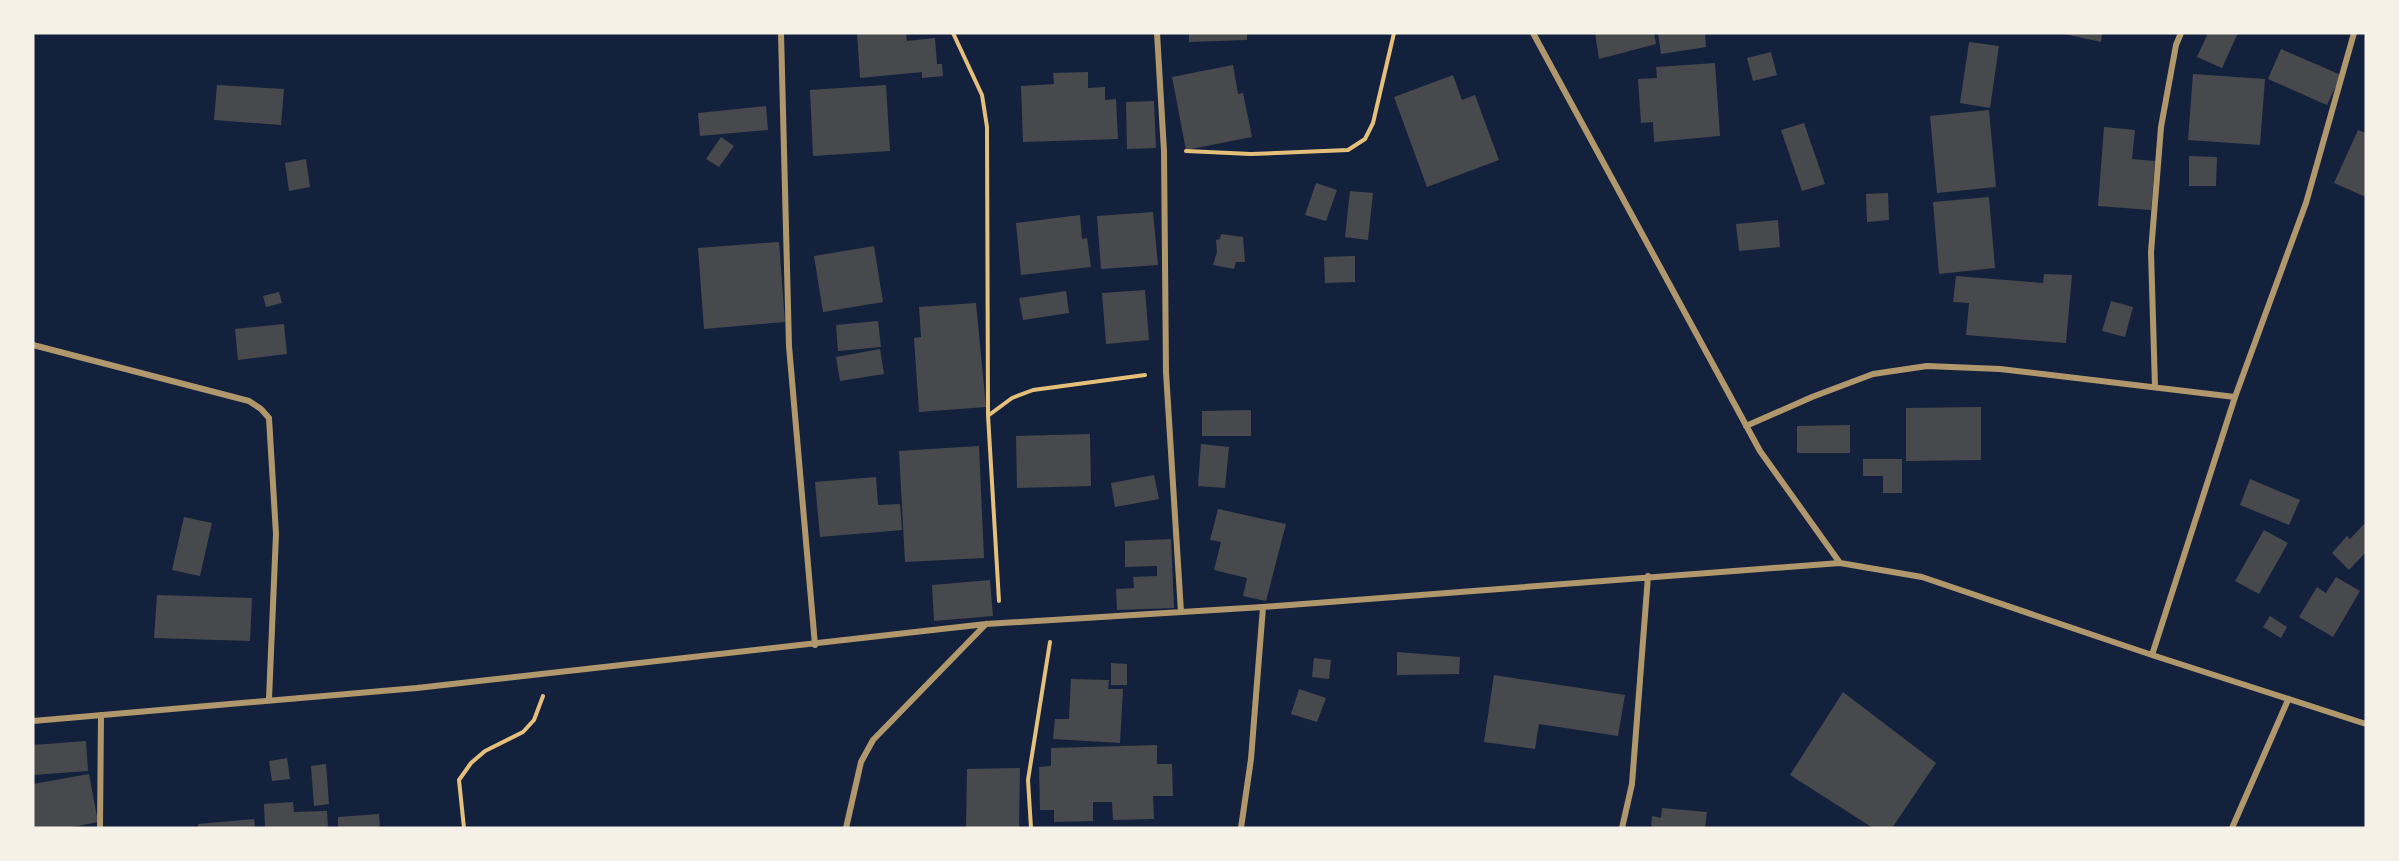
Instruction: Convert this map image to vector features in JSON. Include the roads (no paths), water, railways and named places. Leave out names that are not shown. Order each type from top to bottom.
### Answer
[{"type":"street","points":[[781,33],[789,345],[815,645]]},
{"type":"street","points":[[1157,33],[1164,151],[1167,372],[1181,612]]},
{"type":"street","points":[[1533,33],[1760,451],[1840,563]]},
{"type":"street","points":[[2155,387],[2151,252],[2161,127],[2176,45],[2181,33]]},
{"type":"street","points":[[2152,656],[2235,398],[2307,203],[2354,33]]},
{"type":"street","points":[[33,345],[249,401],[269,418],[276,534],[269,699]]},
{"type":"street","points":[[1746,426],[1812,397],[1873,374],[1927,366],[2000,369],[2235,398]]},
{"type":"street","points":[[33,721],[417,688],[986,624],[1263,607],[1840,563],[1922,577],[2152,656],[2366,724]]},
{"type":"street","points":[[1622,828],[1632,784],[1647,576]]},
{"type":"street","points":[[1241,828],[1251,759],[1263,607]]},
{"type":"street","points":[[846,828],[861,762],[873,740],[986,624]]},
{"type":"street","points":[[2232,828],[2288,700]]},
{"type":"street","points":[[100,828],[101,715]]}]
